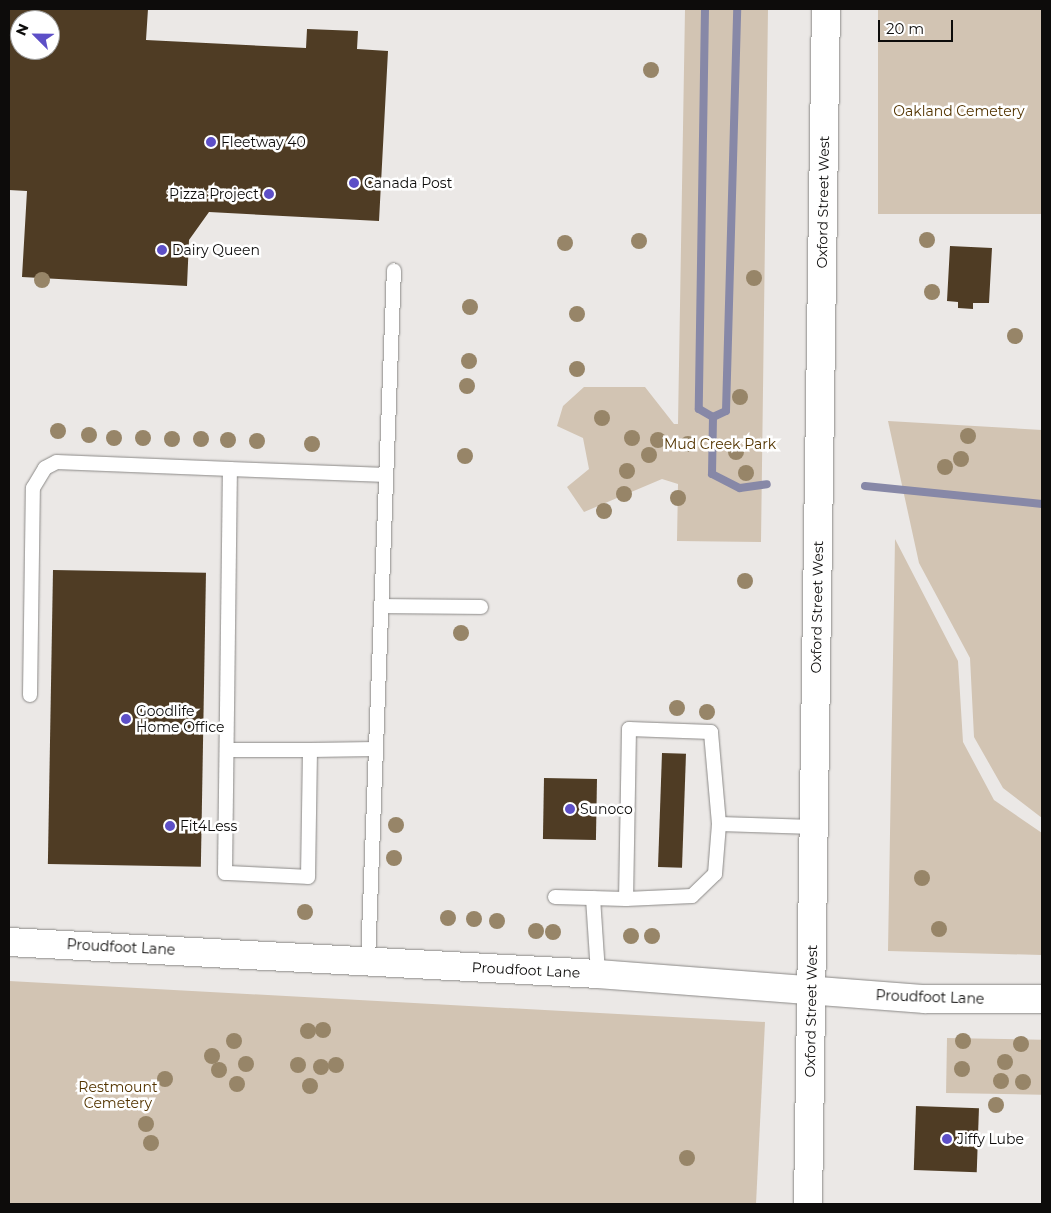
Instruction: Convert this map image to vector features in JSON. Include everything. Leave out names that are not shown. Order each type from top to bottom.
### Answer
[{"type":"main road","name":"Oxford Street West","points":[[808,1204],[826,9]]},
{"type":"main road","name":"Proudfoot Lane","points":[[9,942],[598,974],[925,999],[1042,999]]},
{"type":"lane","points":[[368,961],[394,270]]},
{"type":"lane","points":[[30,695],[33,488],[45,468],[57,462],[386,475]]},
{"type":"lane","points":[[230,469],[225,872],[308,877],[310,750]]},
{"type":"lane","points":[[382,606],[481,607]]},
{"type":"lane","points":[[555,896],[626,899],[692,896],[715,874],[719,824],[711,732],[629,729],[626,899]]},
{"type":"lane","points":[[226,750],[376,749]]},
{"type":"lane","points":[[719,824],[814,826]]},
{"type":"lane","points":[[593,898],[598,974]]},
{"type":"green space","name":"Mud Creek Park","points":[[685,9],[768,9],[761,542],[677,541],[678,484],[662,479],[584,512],[567,487],[589,469],[583,438],[557,426],[563,406],[584,387],[645,387],[674,424],[678,424]]},
{"type":"green space","name":"Oakland Cemetery","points":[[878,9],[1042,9],[1042,214],[878,214]]},
{"type":"green space","points":[[888,421],[1042,430],[1042,818],[1003,788],[974,737],[970,658],[919,563]]},
{"type":"green space","points":[[895,539],[958,661],[963,742],[994,800],[1042,833],[1042,955],[888,951]]},
{"type":"green space","name":"Restmount Cemetery","points":[[9,981],[765,1022],[756,1204],[9,1204]]},
{"type":"green space","points":[[947,1038],[1042,1040],[1041,1095],[946,1093]]},
{"type":"building","points":[[9,9],[148,9],[146,40],[306,48],[307,29],[358,31],[357,49],[388,51],[379,221],[209,212],[189,240],[187,286],[22,277],[27,191],[9,190]]},
{"type":"building","points":[[950,246],[992,248],[989,303],[973,303],[973,309],[958,308],[958,302],[947,301]]},
{"type":"building","name":"Goodlife Home Office","points":[[53,570],[206,573],[201,867],[48,864]]},
{"type":"building","name":"Sunoco","points":[[662,753],[686,754],[682,868],[658,867]]},
{"type":"building","name":"Sunoco","points":[[544,778],[597,779],[596,840],[543,839]]},
{"type":"building","name":"Jiffy Lube","points":[[916,1106],[979,1108],[977,1172],[914,1170]]},
{"type":"waterway","points":[[705,9],[699,409],[713,417]]},
{"type":"waterway","points":[[713,417],[726,411],[737,9]]},
{"type":"waterway","points":[[713,417],[712,474],[740,488],[767,484]]},
{"type":"waterway","points":[[865,486],[1042,504]]},
{"type":"place","name":"Fleetway 40","points":[[211,142]]},
{"type":"place","name":"Canada Post","points":[[354,183]]},
{"type":"place","name":"Pizza Project","points":[[269,194]]},
{"type":"place","name":"Dairy Queen","points":[[162,250]]},
{"type":"place","name":"Goodlife Home Office","points":[[126,719]]},
{"type":"place","name":"Sunoco","points":[[570,809]]},
{"type":"place","name":"Fit4Less","points":[[170,826]]},
{"type":"place","name":"Jiffy Lube","points":[[947,1139]]}]
